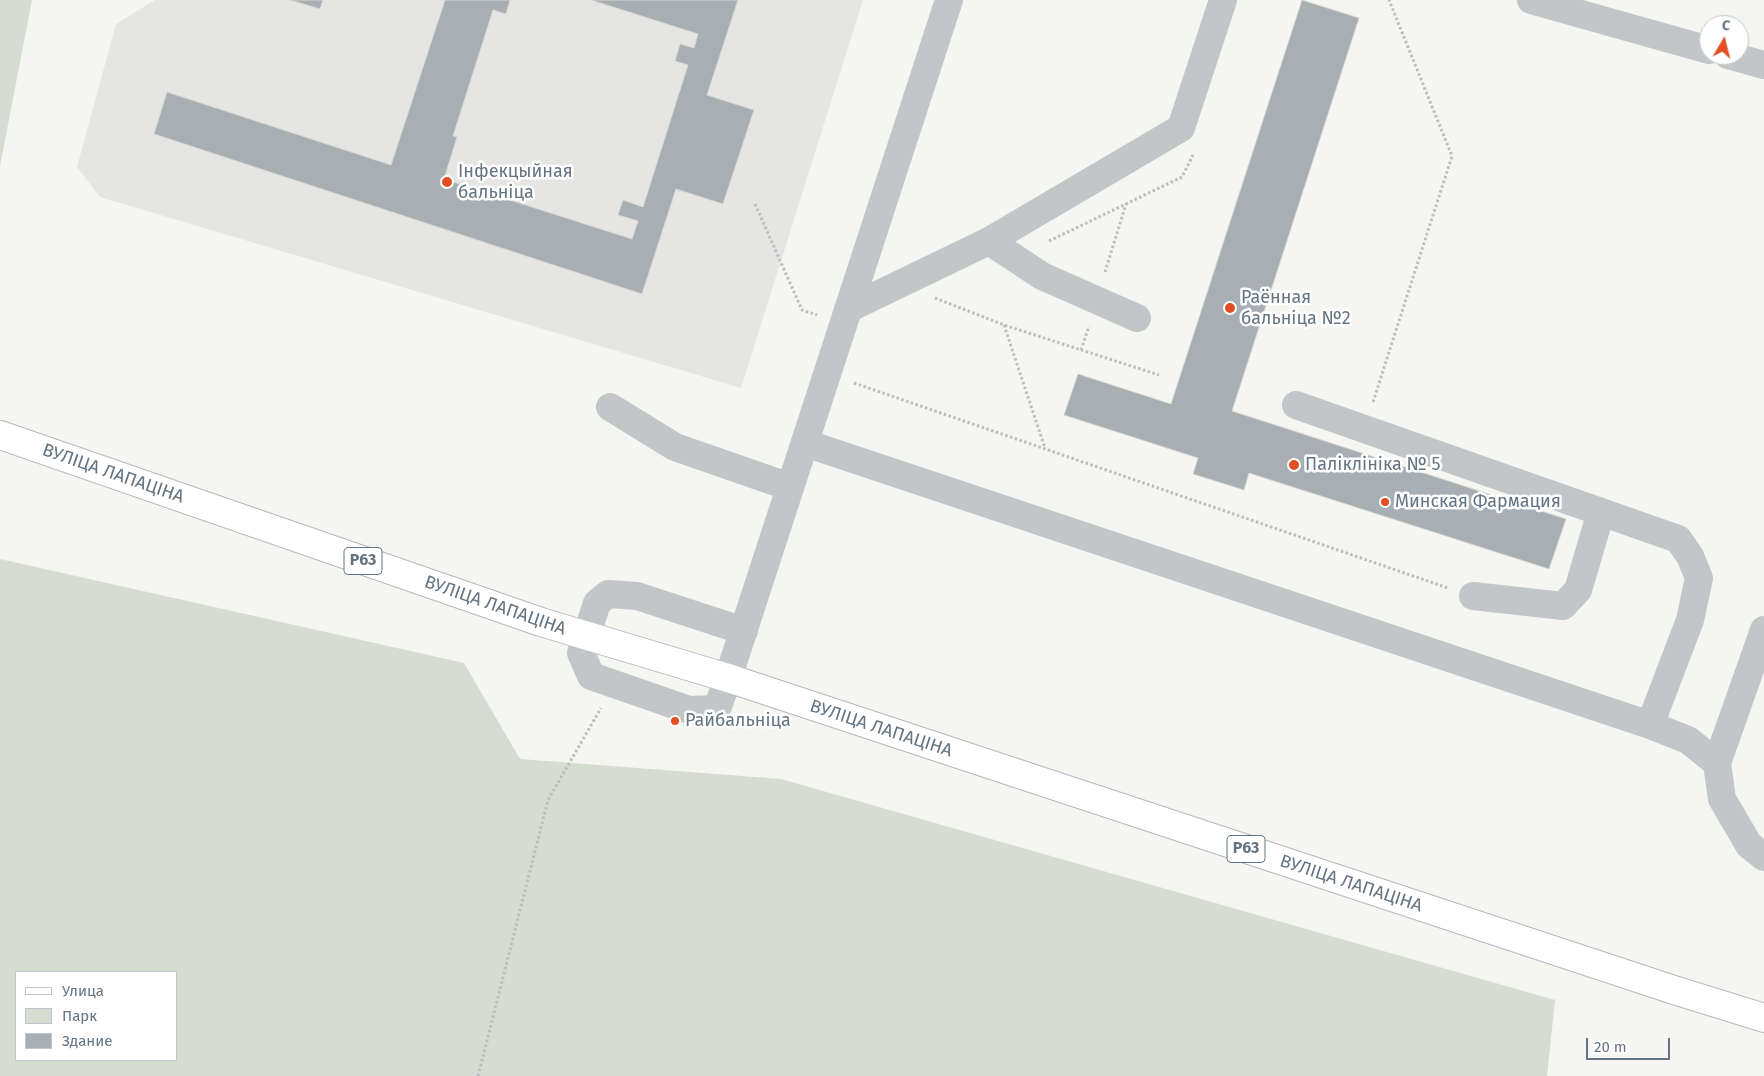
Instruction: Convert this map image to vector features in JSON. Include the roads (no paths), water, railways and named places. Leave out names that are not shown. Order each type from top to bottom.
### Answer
[{"type":"main road","name":"ВУЛІЦА ЛАПАЦІНА","points":[[0,435],[541,622],[728,678],[1764,1018]]},
{"type":"street","points":[[744,631],[637,596],[608,594],[597,603],[581,653],[591,676],[689,710],[717,709],[744,631],[949,0]]},
{"type":"street","points":[[846,316],[989,241],[1181,128],[1223,0]]},
{"type":"street","points":[[1531,0],[1699,47]]},
{"type":"street","points":[[1749,61],[1764,65]]},
{"type":"street","points":[[989,241],[1042,276],[1137,318]]},
{"type":"street","points":[[1296,405],[1678,539],[1690,556],[1699,578],[1690,620],[1650,725]]},
{"type":"street","points":[[610,407],[675,447],[790,487]]},
{"type":"street","points":[[805,442],[1650,725],[1688,740],[1717,763]]},
{"type":"street","points":[[1474,596],[1563,606],[1578,590],[1601,512]]},
{"type":"street","points":[[1764,630],[1717,763],[1722,799],[1749,845],[1764,857]]},
{"type":"place","name":"Інфекцыйная бальніца","points":[[447,182]]},
{"type":"place","name":"Раённая бальніца №2","points":[[1230,308]]},
{"type":"place","name":"Паліклініка № 5","points":[[1294,465]]},
{"type":"place","name":"Минская Фармация","points":[[1385,502]]},
{"type":"place","name":"Райбальніца","points":[[675,721]]}]
